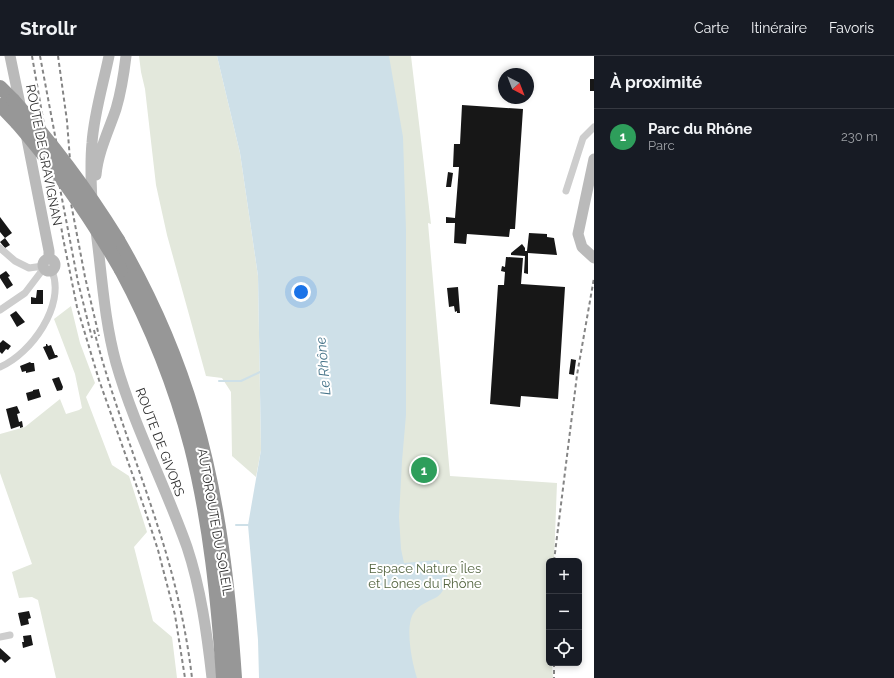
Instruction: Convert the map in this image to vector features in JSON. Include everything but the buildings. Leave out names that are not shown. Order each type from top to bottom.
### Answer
[{"type":"highway","name":"AUTOROUTE DU SOLEIL","points":[[0,87],[6,103],[17,123],[50,162],[92,221],[121,270],[139,305],[159,350],[175,394],[191,447],[204,506],[214,574],[223,678]]},
{"type":"highway","name":"AUTOROUTE DU SOLEIL","points":[[6,103],[41,132],[69,167],[95,204],[118,240],[151,302],[170,346],[186,390],[209,472],[228,589],[235,678]]},
{"type":"main road","name":"ROUTE DE GRAVIGNAN","points":[[10,56],[49,251],[47,266]]},
{"type":"main road","name":"ROUTE DE GIVORS","points":[[109,56],[93,130],[91,171],[93,213],[102,290],[110,339],[123,385],[187,547],[204,620],[212,678]]},
{"type":"main road","points":[[122,56],[122,84]]},
{"type":"main road","name":"ROUTE DE GIVORS","points":[[93,213],[97,164],[117,106],[126,56]]},
{"type":"main road","points":[[92,144],[97,147],[104,146]]},
{"type":"main road","points":[[592,257],[582,246],[578,234],[594,159]]},
{"type":"street","points":[[566,190],[583,138],[594,128]]},
{"type":"street","points":[[0,248],[15,262],[29,268],[47,266]]},
{"type":"street","points":[[0,310],[25,293],[47,266]]},
{"type":"street","points":[[0,367],[20,354],[32,342],[47,319],[54,300],[56,289],[55,279],[47,266]]},
{"type":"street","points":[[0,637],[10,635]]},
{"type":"green space","points":[[139,56],[217,56],[240,153],[258,276],[261,450],[256,477],[232,456],[231,392],[222,378],[206,376],[167,235],[156,185],[145,89]]},
{"type":"green space","name":"Espace Nature Îles et Lônes du Rhône","points":[[299,56],[411,56],[431,224],[428,223],[450,476],[557,483],[554,558],[546,558],[546,666],[552,666],[553,678],[331,678]]},
{"type":"green space","points":[[71,306],[80,343],[95,383],[86,397],[112,465],[129,476],[147,532],[134,547],[153,621],[172,637],[177,678],[56,678],[38,600],[32,597],[19,598],[12,572],[32,564],[0,473],[0,434],[25,427],[60,399],[66,414],[82,408],[75,374],[54,319]]},
{"type":"water","name":"Le Rhône","points":[[217,56],[389,56],[403,137],[406,230],[406,415],[399,517],[401,549],[404,563],[438,560],[447,574],[446,586],[440,594],[418,608],[413,614],[411,620],[409,636],[410,646],[417,678],[259,678],[258,640],[248,525],[261,450],[258,276],[240,153]]},
{"type":"waterway","points":[[219,381],[241,381],[260,372]]},
{"type":"waterway","points":[[236,525],[248,525]]},
{"type":"railway","points":[[32,56],[63,238],[77,307],[99,380],[158,550],[175,615],[185,678]]},
{"type":"railway","points":[[40,56],[64,183]]},
{"type":"railway","points":[[58,56],[67,121],[72,186]]},
{"type":"railway","points":[[66,177],[85,277],[99,336]]},
{"type":"railway","points":[[58,178],[78,282],[92,338]]},
{"type":"railway","points":[[554,558],[577,375],[594,278]]},
{"type":"railway","points":[[94,330],[108,380],[164,545],[179,602],[192,678]]},
{"type":"railway","points":[[554,666],[554,678]]},
{"type":"place","name":"Parc du Rhône","points":[[424,470]]}]
